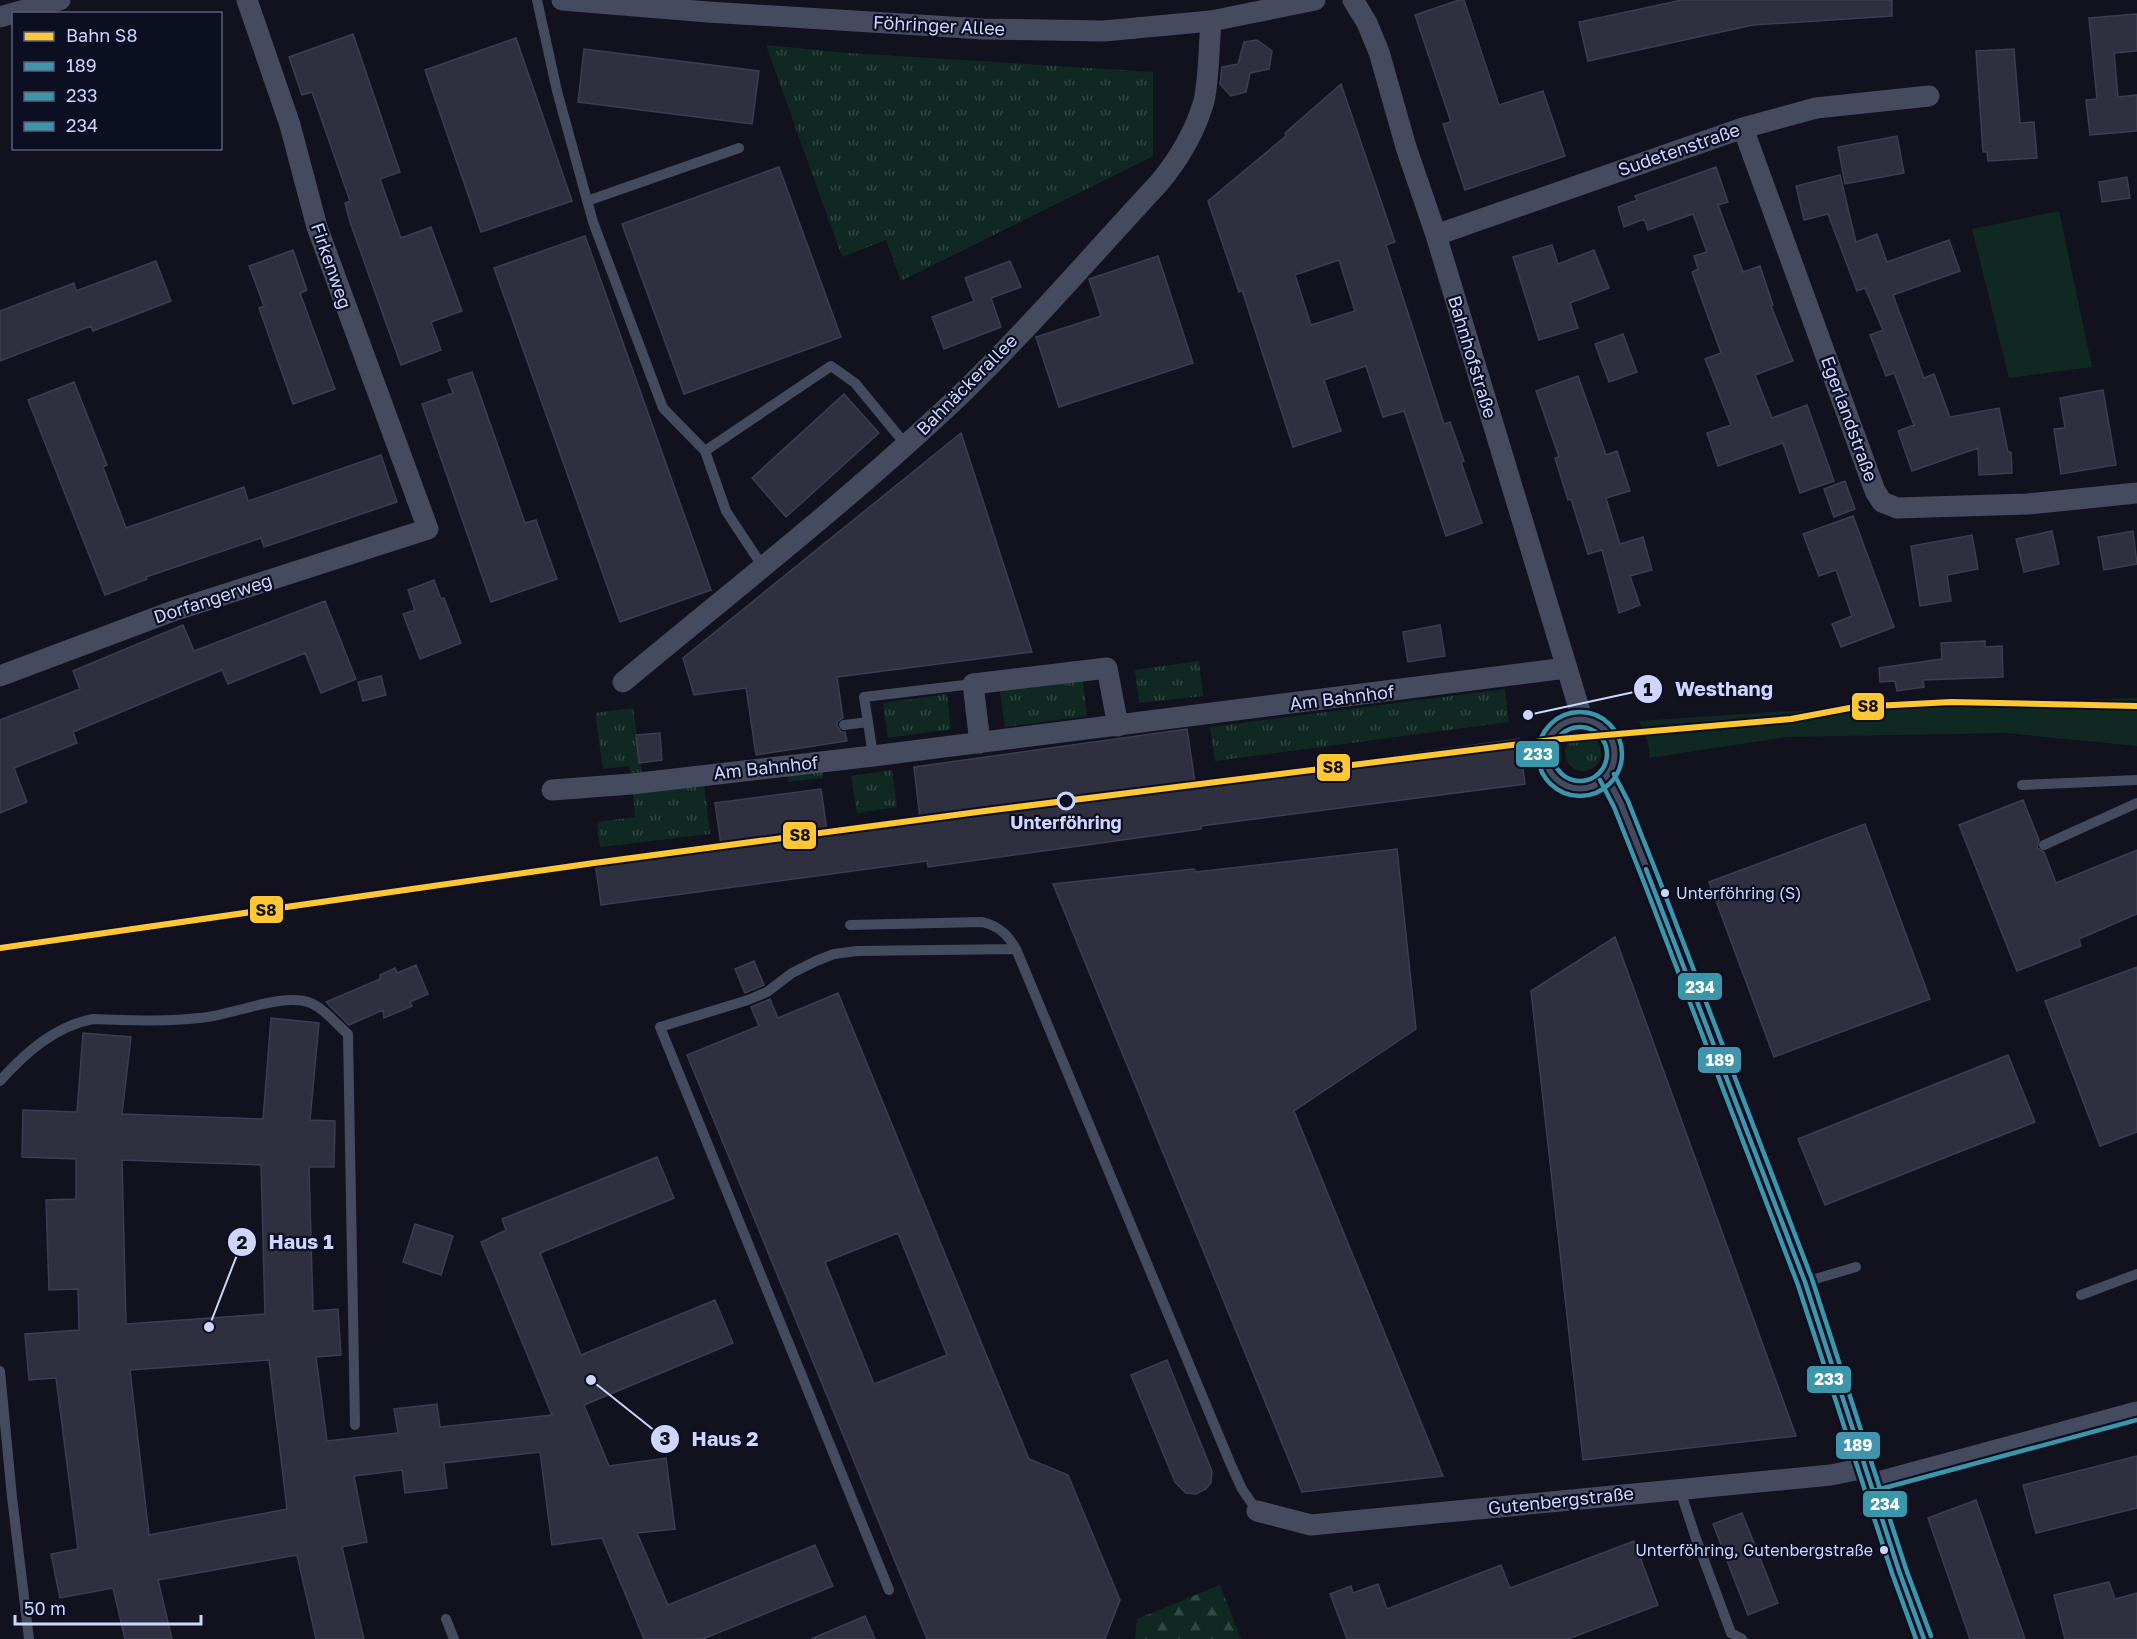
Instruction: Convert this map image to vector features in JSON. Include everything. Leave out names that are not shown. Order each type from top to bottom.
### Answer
[{"type":"street","points":[[18,12],[60,0]]},
{"type":"street","name":"Firkenweg","points":[[248,0],[290,125],[317,227],[428,529]]},
{"type":"street","name":"Föhringer Allee","points":[[562,0],[709,6],[982,29],[1104,31],[1211,21],[1315,0]]},
{"type":"street","name":"Bahnhofstraße","points":[[1353,0],[1367,23],[1379,52],[1406,147],[1436,235],[1582,718]]},
{"type":"street","name":"Bahnäckerallee","points":[[623,682],[906,445],[985,370],[1159,183],[1179,158],[1204,99],[1211,21]]},
{"type":"street","name":"Sudetenstraße","points":[[1436,235],[1743,128],[1816,108],[1929,96]]},
{"type":"street","name":"Egerlandstraße","points":[[1743,128],[1875,491],[1882,502],[1897,508],[2028,504],[2137,493]]},
{"type":"street","name":"Dorfangerweg","points":[[0,676],[174,611],[428,529]]},
{"type":"street","points":[[980,743],[973,684],[1107,668],[1118,726]]},
{"type":"street","name":"Am Bahnhof","points":[[552,790],[631,784],[873,756],[1566,668]]},
{"type":"street","points":[[1582,718],[1593,720],[1609,733],[1614,743],[1615,762],[1607,777],[1598,784],[1586,788],[1575,788],[1563,784],[1554,777],[1545,756],[1546,744],[1551,733],[1560,725],[1582,718]]},
{"type":"street","points":[[1607,777],[1621,804],[1652,882],[1805,1282],[1924,1639]]},
{"type":"street","name":"Gutenbergstraße","points":[[1257,1511],[1311,1525],[1831,1475],[1868,1476],[2137,1412]]},
{"type":"lane","points":[[537,0],[556,91],[587,201],[663,408],[705,451],[726,511],[762,567]]},
{"type":"lane","points":[[587,201],[739,148]]},
{"type":"lane","points":[[705,451],[831,366],[855,383],[906,445]]},
{"type":"lane","points":[[873,756],[864,697],[973,684]]},
{"type":"lane","points":[[844,725],[868,722]]},
{"type":"lane","points":[[2022,785],[2137,780]]},
{"type":"lane","points":[[2044,845],[2137,803]]},
{"type":"lane","points":[[850,925],[982,922],[992,924],[1009,937],[1016,949],[1231,1465],[1242,1489],[1257,1511]]},
{"type":"lane","points":[[889,1590],[660,1027],[748,1000],[767,992],[804,967],[834,954],[857,951],[1016,949]]},
{"type":"lane","points":[[0,1081],[20,1059],[37,1045],[80,1022],[93,1019],[198,1018],[271,1003],[298,1001],[309,1002],[317,1007],[348,1034],[355,1425]]},
{"type":"lane","points":[[1805,1282],[1856,1267]]},
{"type":"lane","points":[[2081,1295],[2137,1274]]},
{"type":"lane","points":[[0,1371],[29,1639]]},
{"type":"lane","points":[[1680,1490],[1731,1633],[1742,1639]]},
{"type":"lane","points":[[446,1619],[454,1639]]},
{"type":"green space","points":[[766,45],[849,53],[1153,72],[1153,156],[901,281],[886,240],[842,257]]},
{"type":"green space","points":[[2059,211],[2092,367],[2009,378],[1972,229]]},
{"type":"green space","points":[[1199,661],[1203,696],[1139,703],[1135,670]]},
{"type":"green space","points":[[1083,681],[1087,716],[1005,727],[1000,692]]},
{"type":"green space","points":[[1505,689],[1509,722],[1215,761],[1210,727]]},
{"type":"green space","points":[[947,694],[951,729],[888,738],[883,703]]},
{"type":"green space","points":[[2137,698],[2137,746],[2005,733],[1786,737],[1649,758],[1648,743],[1639,721],[1773,712]]},
{"type":"green space","points":[[633,708],[642,772],[631,773],[629,766],[603,769],[595,713]]},
{"type":"green space","points":[[1583,735],[1596,740],[1601,753],[1596,766],[1583,771],[1570,766],[1565,753],[1570,740]]},
{"type":"green space","points":[[822,767],[823,778],[788,782],[787,776]]},
{"type":"green space","points":[[892,770],[897,807],[857,813],[851,776]]},
{"type":"green space","points":[[704,784],[710,834],[600,847],[597,822],[635,817],[633,794]]},
{"type":"green space","points":[[1220,1585],[1241,1639],[1135,1639],[1137,1619]]},
{"type":"building","points":[[1464,0],[1499,105],[1543,91],[1565,156],[1465,190],[1443,124],[1451,122],[1415,15]]},
{"type":"building","points":[[1682,0],[1892,0],[1892,16],[1753,25],[1588,61],[1579,22]]},
{"type":"building","points":[[2137,14],[2137,51],[2114,53],[2118,97],[2137,95],[2137,131],[2090,135],[2086,100],[2097,99],[2089,18]]},
{"type":"building","points":[[353,34],[400,172],[380,179],[401,238],[431,227],[462,311],[431,322],[441,350],[401,365],[350,222],[345,203],[350,201],[312,92],[302,95],[289,57]]},
{"type":"building","points":[[516,38],[572,201],[481,232],[425,70]]},
{"type":"building","points":[[1257,40],[1272,51],[1269,69],[1250,73],[1246,92],[1231,96],[1220,84],[1222,67],[1238,64],[1244,42]]},
{"type":"building","points":[[584,49],[759,71],[752,124],[578,102]]},
{"type":"building","points":[[2014,49],[2020,123],[2034,122],[2037,158],[1988,161],[1987,152],[1983,152],[1976,51]]},
{"type":"building","points":[[1341,84],[1395,242],[1386,245],[1444,424],[1450,422],[1482,523],[1446,536],[1404,411],[1383,417],[1366,366],[1324,380],[1341,431],[1293,447],[1242,290],[1239,292],[1208,201],[1286,136],[1285,133]],"holes":[[[1339,260],[1355,311],[1311,325],[1295,275]]]},
{"type":"building","points":[[1897,136],[1904,173],[1845,184],[1838,147]]},
{"type":"building","points":[[779,167],[841,337],[684,394],[622,224]]},
{"type":"building","points":[[1716,167],[1728,202],[1718,205],[1743,272],[1760,266],[1773,305],[1771,306],[1793,361],[1755,375],[1772,418],[1807,405],[1834,481],[1800,493],[1783,443],[1718,466],[1707,433],[1731,425],[1705,359],[1721,353],[1692,272],[1698,269],[1694,256],[1707,252],[1693,214],[1648,230],[1644,219],[1624,227],[1618,207],[1637,200],[1635,196]]},
{"type":"building","points":[[1840,175],[1856,242],[1877,234],[1887,262],[1949,240],[1960,271],[1893,295],[1924,378],[1934,374],[1950,417],[1999,408],[2008,452],[2011,452],[2012,473],[1979,475],[1978,448],[1912,471],[1898,431],[1914,425],[1894,373],[1886,376],[1870,335],[1883,330],[1865,288],[1857,291],[1828,214],[1804,220],[1796,186]]},
{"type":"building","points":[[2127,177],[2130,198],[2102,202],[2099,182]]},
{"type":"building","points":[[585,236],[711,590],[620,622],[494,268]]},
{"type":"building","points":[[1552,245],[1558,264],[1594,250],[1609,288],[1570,303],[1578,328],[1539,340],[1513,257]]},
{"type":"building","points":[[293,250],[307,290],[300,293],[335,389],[293,404],[259,308],[264,306],[249,266]]},
{"type":"building","points":[[1158,256],[1193,363],[1059,407],[1036,337],[1101,316],[1089,279]]},
{"type":"building","points":[[156,261],[171,301],[93,331],[91,326],[0,361],[0,311],[74,283],[76,291]]},
{"type":"building","points":[[1010,261],[1021,287],[991,298],[1001,327],[944,349],[932,317],[974,301],[965,278]]},
{"type":"building","points":[[1623,334],[1637,372],[1609,382],[1595,344]]},
{"type":"building","points":[[472,372],[525,523],[536,520],[557,579],[491,602],[422,404],[453,393],[448,380]]},
{"type":"building","points":[[1578,376],[1606,455],[1617,451],[1630,491],[1606,498],[1620,544],[1643,537],[1652,570],[1630,576],[1640,605],[1619,613],[1602,550],[1588,554],[1571,499],[1568,500],[1555,458],[1559,457],[1536,391]]},
{"type":"building","points":[[74,382],[107,465],[103,467],[126,528],[244,487],[248,501],[381,455],[397,502],[264,547],[261,538],[146,577],[147,579],[105,595],[28,400]]},
{"type":"building","points":[[2103,390],[2116,465],[2061,474],[2054,429],[2065,428],[2060,398]]},
{"type":"building","points":[[844,394],[879,433],[786,517],[752,478]]},
{"type":"building","points":[[961,433],[1032,652],[837,677],[843,718],[837,722],[837,726],[841,732],[845,732],[847,741],[756,755],[746,688],[694,695],[683,658]]},
{"type":"building","points":[[1845,481],[1855,509],[1834,517],[1824,489]]},
{"type":"building","points":[[1853,516],[1894,627],[1841,647],[1832,624],[1852,616],[1836,570],[1819,576],[1803,534]]},
{"type":"building","points":[[2052,531],[2059,564],[2024,572],[2016,539]]},
{"type":"building","points":[[2133,531],[2137,564],[2104,570],[2098,537]]},
{"type":"building","points":[[1972,535],[1978,569],[1947,575],[1951,601],[1920,606],[1911,546]]},
{"type":"building","points":[[434,580],[441,599],[444,598],[461,643],[420,659],[403,614],[415,610],[408,590]]},
{"type":"building","points":[[325,601],[356,679],[321,693],[305,653],[228,684],[222,670],[73,732],[77,743],[14,768],[27,802],[0,813],[0,720],[80,689],[73,671],[183,625],[194,651]]},
{"type":"building","points":[[1440,625],[1445,656],[1408,662],[1403,632]]},
{"type":"building","points":[[1985,641],[1985,647],[2002,646],[2003,677],[1923,680],[1924,687],[1897,691],[1895,681],[1880,682],[1879,668],[1942,659],[1941,643]]},
{"type":"building","points":[[381,676],[386,695],[363,701],[358,682]]},
{"type":"building","points":[[1187,729],[1195,782],[1519,739],[1525,784],[1201,826],[1201,829],[928,867],[927,861],[601,905],[595,862],[721,845],[715,803],[821,789],[827,831],[920,819],[914,767]]},
{"type":"building","points":[[660,733],[662,760],[639,763],[636,735]]},
{"type":"building","points":[[2023,800],[2039,840],[2037,848],[2044,852],[2056,883],[2137,850],[2137,914],[2079,939],[2081,946],[2017,971],[1959,825]]},
{"type":"building","points":[[1865,824],[1930,999],[1774,1057],[1709,882]]},
{"type":"building","points":[[1397,849],[1416,1029],[1294,1111],[1443,1476],[1302,1492],[1053,884],[1194,869],[1196,872]]},
{"type":"building","points":[[1615,937],[1796,1436],[1583,1460],[1531,991]]},
{"type":"building","points":[[754,961],[764,985],[745,993],[735,969]]},
{"type":"building","points":[[416,965],[428,994],[410,1002],[412,1006],[384,1018],[383,1010],[349,1025],[326,1002],[380,979],[380,975],[395,968],[397,973]]},
{"type":"building","points":[[2137,967],[2137,1132],[2100,1146],[2045,1001]]},
{"type":"building","points":[[838,993],[1029,1459],[1068,1475],[1120,1600],[1105,1639],[927,1639],[687,1055],[759,1026],[751,1007],[770,999],[778,1018]],"holes":[[[898,1233],[947,1355],[874,1384],[825,1262]]]},
{"type":"building","points":[[271,1018],[319,1023],[310,1120],[335,1121],[334,1167],[309,1167],[313,1311],[338,1309],[341,1355],[316,1357],[327,1441],[398,1433],[394,1409],[437,1404],[440,1427],[552,1415],[481,1242],[506,1230],[502,1219],[657,1157],[674,1198],[540,1253],[581,1355],[715,1300],[733,1343],[584,1405],[609,1466],[666,1458],[675,1529],[637,1533],[668,1605],[815,1545],[833,1586],[703,1639],[644,1639],[602,1538],[552,1545],[540,1452],[444,1463],[447,1488],[405,1493],[402,1470],[354,1476],[367,1542],[342,1547],[364,1639],[316,1639],[297,1555],[158,1580],[172,1639],[125,1639],[113,1588],[60,1598],[51,1554],[78,1549],[56,1378],[29,1380],[25,1334],[79,1330],[78,1289],[49,1290],[46,1200],[76,1199],[76,1159],[22,1157],[23,1110],[77,1112],[83,1033],[131,1037],[122,1114],[263,1119]],"holes":[[[122,1160],[261,1165],[265,1314],[126,1324]],[[269,1360],[287,1509],[149,1535],[130,1370]]]},
{"type":"building","points":[[2008,1055],[2035,1122],[1825,1205],[1798,1139]]},
{"type":"building","points":[[415,1224],[453,1236],[441,1275],[403,1262]]},
{"type":"building","points":[[1167,1360],[1212,1471],[1211,1483],[1206,1489],[1196,1494],[1186,1493],[1175,1482],[1131,1375]]},
{"type":"building","points":[[2137,1456],[2137,1508],[2036,1533],[2023,1485]]},
{"type":"building","points":[[1976,1500],[2025,1639],[1970,1639],[1928,1518]]},
{"type":"building","points":[[1742,1513],[1778,1603],[1748,1615],[1713,1524]]},
{"type":"building","points":[[1634,1541],[1658,1605],[1568,1639],[1347,1639],[1330,1594],[1351,1586],[1353,1593],[1378,1584],[1387,1609],[1501,1565],[1510,1588]]},
{"type":"building","points":[[2109,1582],[2115,1599],[2137,1593],[2137,1639],[2065,1639],[2054,1595]]},
{"type":"building","points":[[865,1616],[875,1639],[811,1639]]},
{"type":"rail line","name":"S8","points":[[0,948],[594,863],[1560,739],[1791,719],[1855,707],[1951,702],[2137,706]]},
{"type":"transit line","name":"233","points":[[1572,712],[1588,712],[1604,719],[1615,730],[1622,746],[1622,754],[1619,770],[1610,784],[1588,796],[1572,796],[1556,789],[1545,778],[1538,762],[1538,746],[1545,730],[1556,719],[1572,712]]},
{"type":"transit line","name":"234","points":[[1575,727],[1585,727],[1595,731],[1603,739],[1607,754],[1603,769],[1595,777],[1585,781],[1575,781],[1565,777],[1557,769],[1553,759],[1553,749],[1557,739],[1565,731],[1575,727]]},
{"type":"transit line","name":"234","points":[[1614,774],[1628,801],[1659,879],[1812,1279],[1906,1569],[1931,1636]]},
{"type":"transit line","name":"233","points":[[1600,780],[1614,807],[1645,885],[1798,1285],[1892,1573],[1916,1639]]},
{"type":"transit line","name":"189","points":[[1646,869],[1805,1282],[1899,1571],[1924,1639]]},
{"type":"transit line","name":"233","points":[[1873,1491],[2137,1420]]},
{"type":"place","name":"Westhang","points":[[1528,715]]},
{"type":"place","name":"Unterföhring","points":[[1066,801]]},
{"type":"place","name":"Unterföhring (S)","points":[[1665,893]]},
{"type":"place","name":"Haus 1","points":[[209,1327]]},
{"type":"place","name":"Haus 2","points":[[591,1380]]},
{"type":"place","name":"Unterföhring, Gutenbergstraße","points":[[1884,1550]]}]
